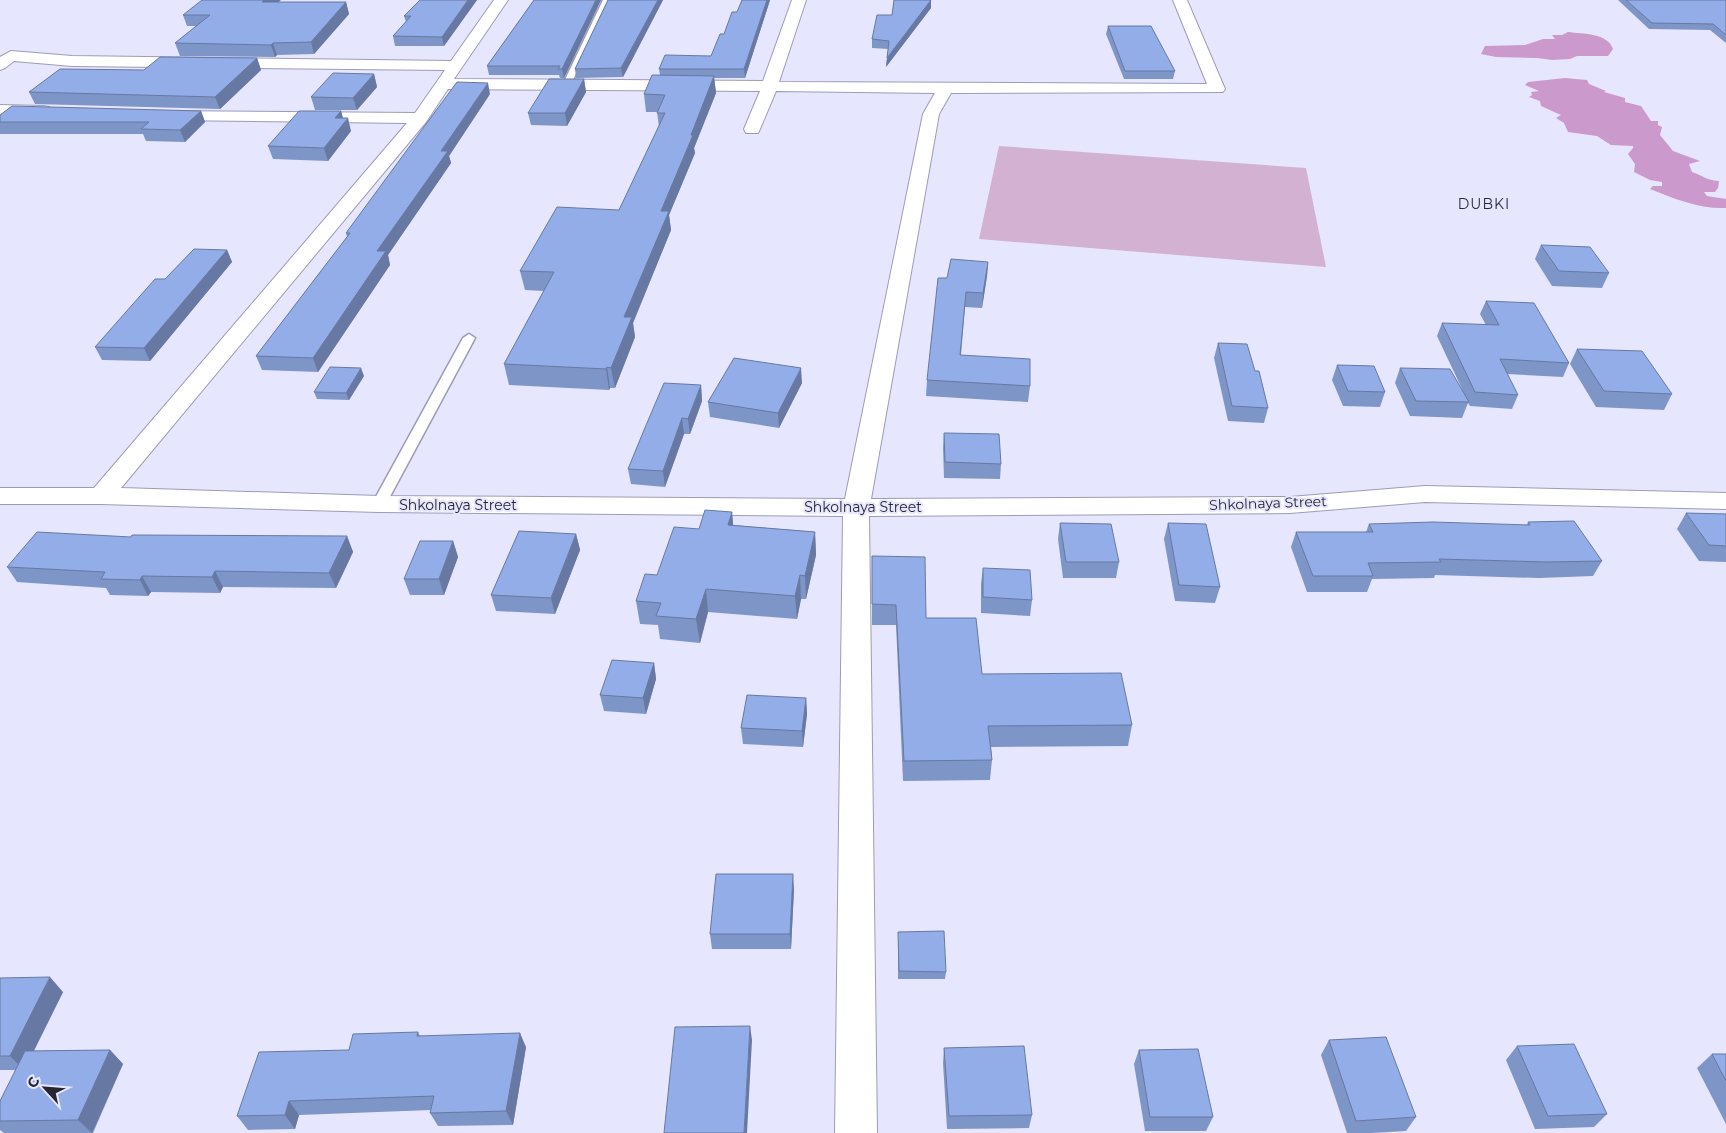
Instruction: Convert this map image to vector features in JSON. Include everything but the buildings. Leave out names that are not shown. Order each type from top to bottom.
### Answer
[{"type":"street","points":[[101,496],[420,118],[501,0]]},
{"type":"street","points":[[752,129],[770,85],[799,0]]},
{"type":"street","points":[[445,84],[770,85],[945,89],[1217,89],[1180,0]]},
{"type":"street","points":[[0,65],[12,56],[72,61],[457,66]]},
{"type":"street","points":[[856,1133],[856,508],[931,114],[945,89]]},
{"type":"street","points":[[0,110],[58,112]]},
{"type":"street","points":[[154,115],[420,118]]},
{"type":"street","name":"Shkolnaya Street","points":[[0,496],[101,496],[380,504],[856,508],[1290,505],[1425,494],[1726,501]]},
{"type":"lane","points":[[567,84],[607,0]]},
{"type":"lane","points":[[380,504],[469,338]]},
{"type":"shaded area","points":[[1568,32],[1601,37],[1613,49],[1608,56],[1577,56],[1570,59],[1552,60],[1496,57],[1481,54],[1485,46],[1525,45],[1543,39],[1555,39],[1552,35],[1562,35]]},
{"type":"shaded area","points":[[1565,78],[1587,80],[1589,84],[1606,91],[1604,92],[1625,98],[1625,102],[1641,106],[1651,121],[1658,121],[1658,125],[1662,127],[1660,135],[1673,151],[1700,161],[1689,164],[1692,172],[1707,179],[1719,181],[1715,192],[1704,192],[1707,196],[1726,199],[1726,208],[1697,205],[1650,189],[1653,186],[1662,186],[1662,182],[1650,180],[1634,172],[1635,164],[1628,154],[1633,146],[1611,145],[1597,136],[1568,132],[1564,123],[1556,118],[1561,115],[1541,106],[1540,101],[1529,97],[1532,95],[1531,92],[1539,91],[1525,85],[1528,82]]},
{"type":"shaded area","points":[[999,146],[1306,168],[1326,267],[979,239]]},
{"type":"district","name":"DUBKI","points":[[1484,204]]}]
